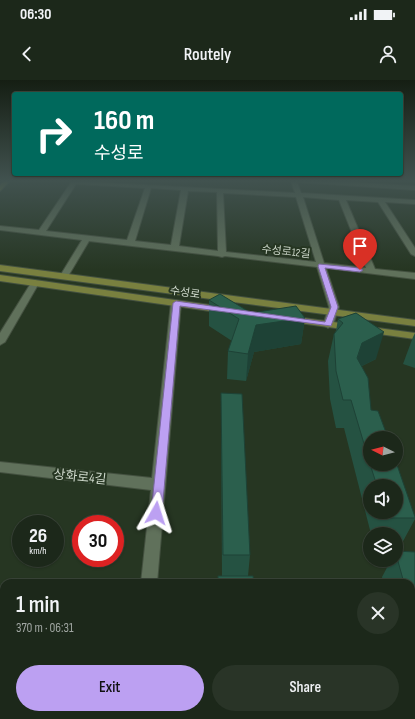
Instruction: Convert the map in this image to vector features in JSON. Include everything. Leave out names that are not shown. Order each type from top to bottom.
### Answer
[{"type":"main road","name":"수성로","points":[[0,268],[415,323]]},
{"type":"main road","name":"수성로","points":[[0,278],[237,312]]},
{"type":"main road","points":[[275,317],[415,336]]},
{"type":"street","points":[[41,233],[55,211]]},
{"type":"street","points":[[130,243],[141,211]]},
{"type":"street","points":[[175,248],[181,211]]},
{"type":"street","points":[[221,211],[222,255]]},
{"type":"street","points":[[303,211],[334,307],[328,324]]},
{"type":"street","points":[[347,211],[372,272]]},
{"type":"street","points":[[387,211],[415,254]]},
{"type":"street","name":"수성로12길","points":[[0,228],[175,248],[222,255],[415,276]]},
{"type":"street","points":[[64,276],[87,238]]},
{"type":"street","points":[[0,342],[35,283]]},
{"type":"street","points":[[149,579],[176,303]]},
{"type":"street","name":"상화로4길","points":[[0,467],[159,485]]},
{"type":"building","points":[[220,294],[251,313],[296,306],[305,318],[256,325],[248,354],[228,351],[239,319],[209,300]]},
{"type":"building","points":[[356,313],[384,332],[362,343],[357,358],[368,378],[371,410],[378,411],[385,431],[363,431],[363,440],[351,400],[343,400],[336,371],[334,334],[343,323],[338,319]]},
{"type":"building","points":[[221,393],[242,394],[250,555],[223,555]]},
{"type":"building","points":[[372,471],[399,471],[402,479],[375,479]]},
{"type":"building","points":[[403,482],[415,517],[403,518]]},
{"type":"building","points":[[403,551],[415,552],[415,579],[403,579],[400,567],[403,567]]},
{"type":"building","points":[[218,576],[253,576],[253,579],[218,579]]},
{"type":"route","points":[[156,513],[176,303],[328,324],[334,307],[321,266],[360,270]]}]
